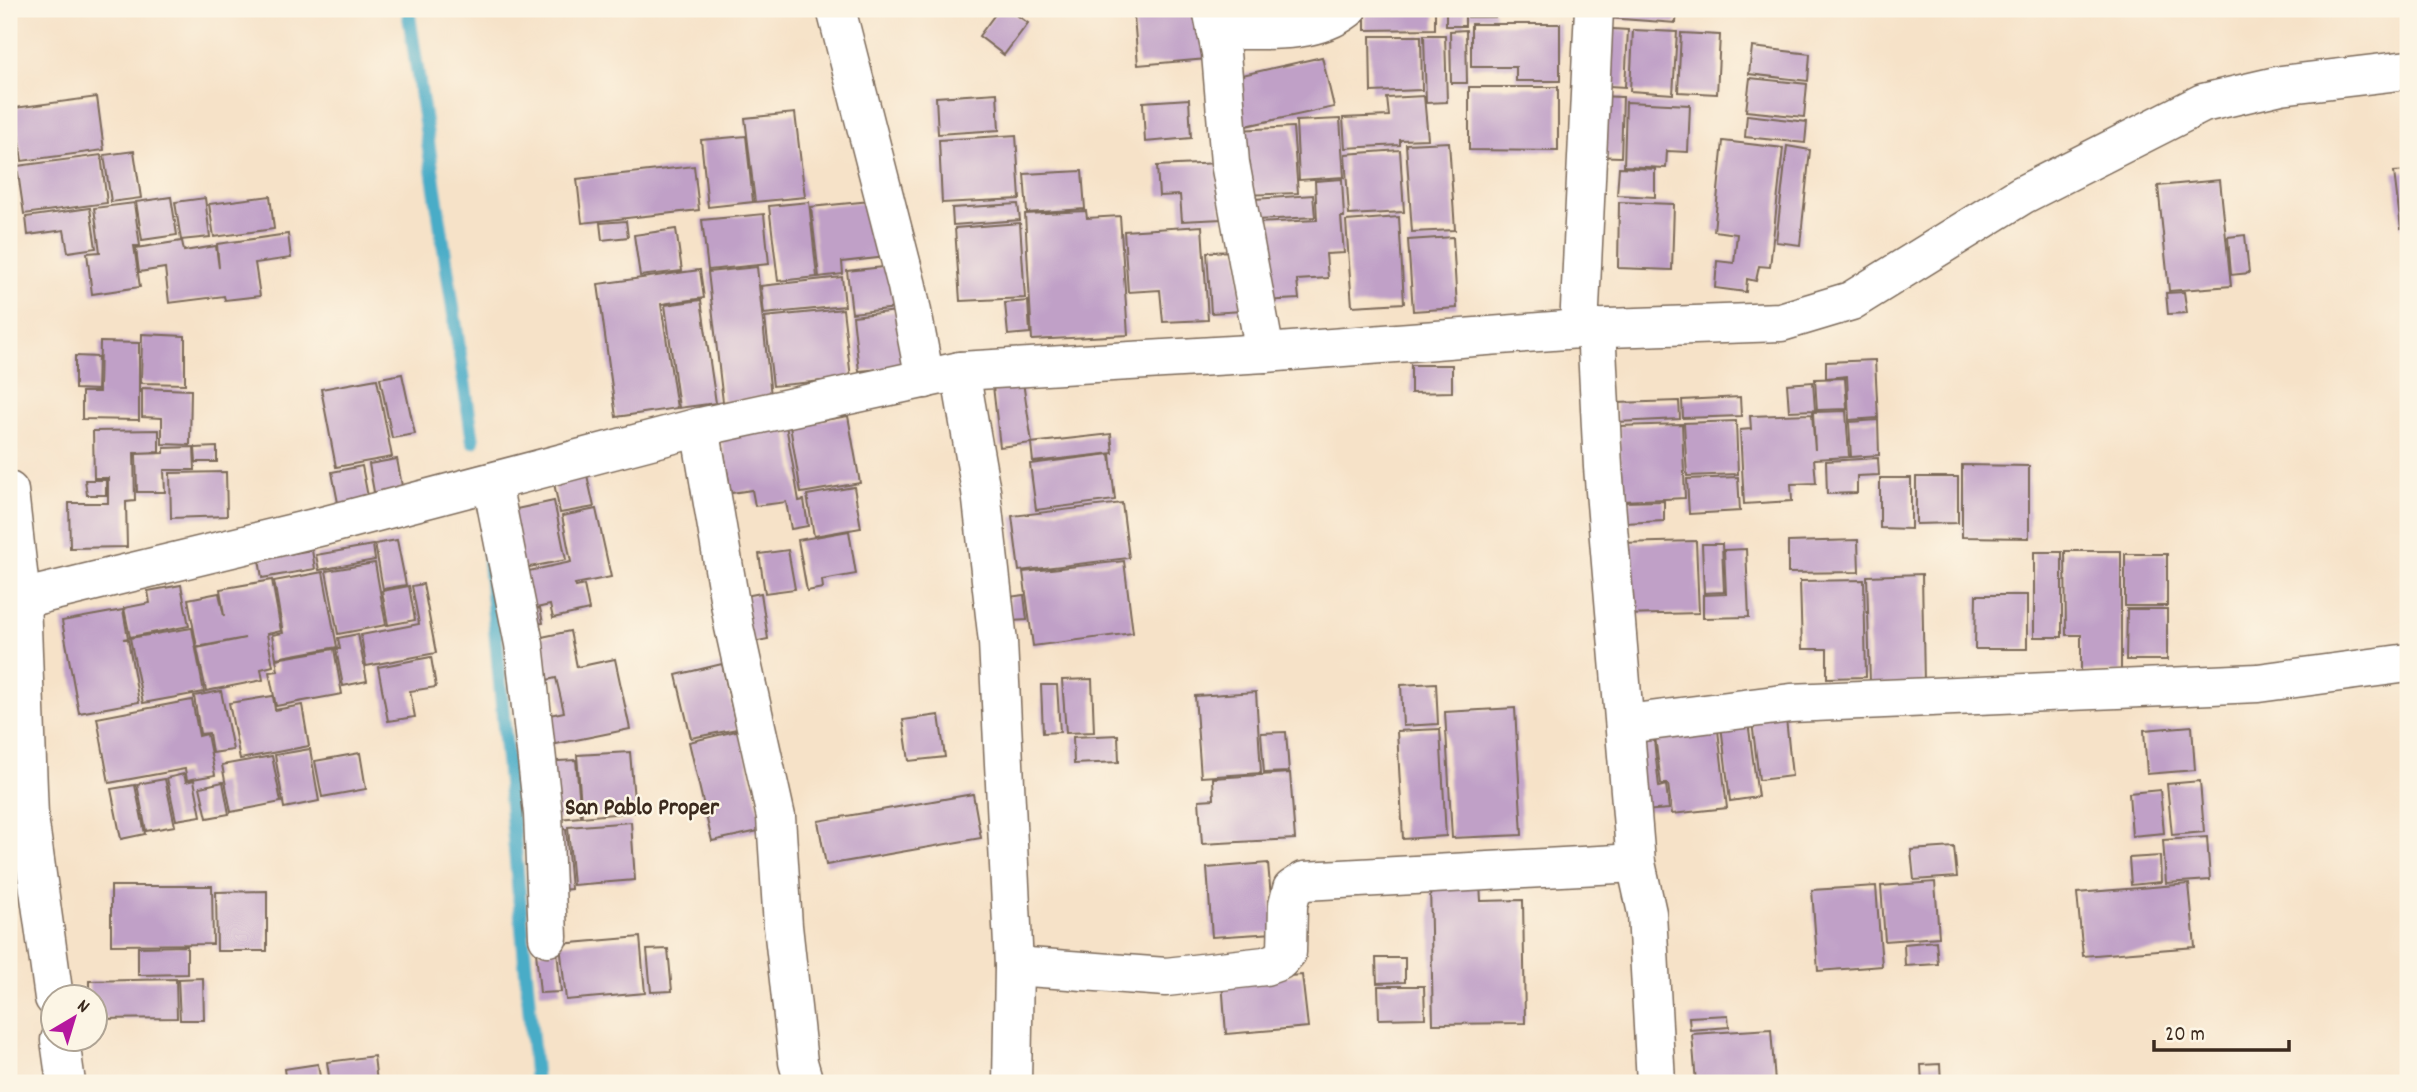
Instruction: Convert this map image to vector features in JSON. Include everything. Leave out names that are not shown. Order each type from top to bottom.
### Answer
[{"type":"street","points":[[836,9],[907,286],[942,375],[981,491],[998,642],[1014,966],[1012,1083]]},
{"type":"street","points":[[1265,353],[1230,163],[1222,53],[1214,19],[1305,27],[1340,15],[1348,9]]},
{"type":"street","points":[[1594,9],[1587,329],[1626,724],[1636,863],[1647,913],[1656,1083]]},
{"type":"street","points":[[22,599],[327,525],[700,427],[942,375],[1587,329],[1781,323],[1851,301],[2022,195],[2203,103],[2281,85],[2408,70]]},
{"type":"street","points":[[700,427],[734,627],[776,817],[783,926],[799,1062],[804,1083]]},
{"type":"street","points":[[492,483],[524,644],[543,814],[548,937]]},
{"type":"street","points":[[9,491],[22,599],[29,817],[52,984]]},
{"type":"street","points":[[1626,724],[1791,703],[2258,683],[2408,663]]},
{"type":"street","points":[[1014,966],[1166,977],[1265,966],[1279,961],[1287,952],[1288,905],[1292,889],[1304,881],[1636,863]]},
{"type":"street","points":[[62,1054],[66,1083]]},
{"type":"building","points":[[999,9],[1008,9],[1028,23],[1004,55],[979,36]]},
{"type":"building","points":[[1202,9],[1207,59],[1138,65],[1134,16]]},
{"type":"building","points":[[1365,9],[1435,9],[1435,29],[1365,30]]},
{"type":"building","points":[[1446,9],[1465,9],[1465,26],[1446,26]]},
{"type":"building","points":[[1468,9],[1494,9],[1495,17],[1468,17]]},
{"type":"building","points":[[1609,9],[1677,9],[1676,23],[1608,18]]},
{"type":"building","points":[[1471,24],[1560,24],[1560,81],[1516,81],[1516,67],[1471,67]]},
{"type":"building","points":[[1596,28],[1628,30],[1625,87],[1593,85]]},
{"type":"building","points":[[1466,30],[1467,83],[1451,83],[1450,31]]},
{"type":"building","points":[[1633,30],[1677,32],[1673,94],[1630,91]]},
{"type":"building","points":[[1681,33],[1720,35],[1717,94],[1678,92]]},
{"type":"building","points":[[1424,35],[1445,35],[1447,102],[1426,103]]},
{"type":"building","points":[[1370,36],[1421,36],[1422,90],[1371,92]]},
{"type":"building","points":[[1752,47],[1810,54],[1808,81],[1749,74]]},
{"type":"building","points":[[1322,57],[1334,107],[1241,127],[1229,78]]},
{"type":"building","points":[[1750,78],[1807,84],[1804,117],[1746,111]]},
{"type":"building","points":[[1469,87],[1558,87],[1558,151],[1469,150]]},
{"type":"building","points":[[997,93],[999,130],[938,134],[936,97]]},
{"type":"building","points":[[1424,96],[1428,139],[1400,140],[1400,145],[1345,148],[1343,118],[1389,116],[1387,98]]},
{"type":"building","points":[[1594,96],[1623,97],[1621,157],[1591,156]]},
{"type":"building","points":[[97,97],[104,150],[22,161],[14,108]]},
{"type":"building","points":[[1189,99],[1191,138],[1145,142],[1143,102]]},
{"type":"building","points":[[1626,102],[1690,105],[1688,152],[1667,151],[1666,168],[1624,166]]},
{"type":"building","points":[[795,113],[805,197],[755,202],[745,118]]},
{"type":"building","points":[[1747,115],[1807,122],[1805,143],[1745,137]]},
{"type":"building","points":[[1340,119],[1344,177],[1299,180],[1296,121]]},
{"type":"building","points":[[1293,127],[1298,193],[1243,195],[1238,130]]},
{"type":"building","points":[[1016,135],[1020,199],[942,203],[939,140]]},
{"type":"building","points":[[746,136],[753,202],[708,207],[701,140]]},
{"type":"building","points":[[1723,141],[1783,148],[1770,267],[1759,266],[1756,281],[1747,279],[1746,292],[1715,288],[1717,261],[1734,263],[1737,234],[1714,231]]},
{"type":"building","points":[[1449,142],[1455,230],[1412,232],[1406,144]]},
{"type":"building","points":[[1787,146],[1810,150],[1800,245],[1776,242]]},
{"type":"building","points":[[1400,150],[1404,212],[1349,215],[1345,154]]},
{"type":"building","points":[[134,151],[141,198],[111,202],[104,155]]},
{"type":"building","points":[[101,155],[107,203],[24,214],[17,166]]},
{"type":"building","points":[[1219,163],[1222,219],[1182,221],[1180,195],[1159,196],[1157,166]]},
{"type":"building","points":[[694,166],[699,210],[582,223],[577,179]]},
{"type":"building","points":[[1619,167],[1655,169],[1655,197],[1617,195]]},
{"type":"building","points":[[1082,171],[1085,209],[1027,213],[1024,174]]},
{"type":"building","points":[[2408,171],[2408,227],[2401,228],[2394,172]]},
{"type":"building","points":[[1342,179],[1344,253],[1326,254],[1328,278],[1297,280],[1299,299],[1261,301],[1257,223],[1317,220],[1315,181]]},
{"type":"building","points":[[2220,180],[2231,286],[2169,291],[2158,186]]},
{"type":"building","points":[[1313,195],[1315,217],[1255,220],[1254,199]]},
{"type":"building","points":[[270,196],[274,229],[214,237],[209,204]]},
{"type":"building","points":[[171,197],[177,235],[142,240],[136,202]]},
{"type":"building","points":[[205,198],[210,237],[181,240],[175,202]]},
{"type":"building","points":[[880,200],[886,257],[842,262],[843,274],[819,277],[811,207]]},
{"type":"building","points":[[809,202],[817,277],[778,281],[769,206]]},
{"type":"building","points":[[1619,202],[1674,204],[1672,270],[1618,268]]},
{"type":"building","points":[[134,203],[140,246],[134,246],[140,287],[92,294],[87,253],[100,252],[94,208]]},
{"type":"building","points":[[1018,204],[1020,220],[953,225],[952,208]]},
{"type":"building","points":[[90,208],[96,248],[68,252],[64,230],[28,235],[26,217]]},
{"type":"building","points":[[1086,211],[1087,218],[1120,216],[1128,335],[1032,340],[1025,214]]},
{"type":"building","points":[[764,214],[769,264],[708,270],[702,220]]},
{"type":"building","points":[[1399,217],[1404,303],[1352,306],[1346,221]]},
{"type":"building","points":[[626,221],[628,237],[602,240],[600,223]]},
{"type":"building","points":[[1020,223],[1025,298],[960,301],[955,228]]},
{"type":"building","points":[[1202,226],[1208,320],[1163,322],[1160,290],[1128,292],[1124,231]]},
{"type":"building","points":[[676,229],[682,271],[640,276],[634,235]]},
{"type":"building","points":[[288,234],[291,258],[255,263],[260,296],[225,300],[224,296],[169,303],[165,268],[139,272],[136,248],[182,241],[184,251],[216,246],[219,268],[217,244]]},
{"type":"building","points":[[2245,235],[2249,273],[2231,275],[2228,237]]},
{"type":"building","points":[[1453,237],[1457,308],[1413,311],[1408,240]]},
{"type":"building","points":[[1238,251],[1242,311],[1211,313],[1207,252]]},
{"type":"building","points":[[902,265],[906,307],[852,313],[847,271]]},
{"type":"building","points":[[757,267],[771,396],[723,402],[708,272]]},
{"type":"building","points":[[700,270],[704,298],[661,304],[677,408],[616,417],[598,284]]},
{"type":"building","points":[[842,277],[845,306],[764,314],[761,286]]},
{"type":"building","points":[[2184,292],[2187,313],[2168,314],[2166,293]]},
{"type":"building","points":[[701,300],[716,403],[679,408],[665,305]]},
{"type":"building","points":[[1028,301],[1030,333],[1008,335],[1005,303]]},
{"type":"building","points":[[843,309],[851,378],[773,386],[765,317]]},
{"type":"building","points":[[906,310],[913,366],[859,371],[853,316]]},
{"type":"building","points":[[142,334],[185,336],[185,384],[141,383]]},
{"type":"building","points":[[100,342],[139,343],[139,420],[82,419],[82,392],[99,392]]},
{"type":"building","points":[[75,356],[98,357],[97,390],[75,389]]},
{"type":"building","points":[[1875,360],[1878,418],[1849,420],[1847,376],[1826,378],[1826,362]]},
{"type":"building","points":[[1411,365],[1452,365],[1452,392],[1411,393]]},
{"type":"building","points":[[402,374],[415,434],[392,438],[380,378]]},
{"type":"building","points":[[1845,378],[1847,409],[1817,410],[1815,379]]},
{"type":"building","points":[[377,379],[392,457],[336,467],[321,389]]},
{"type":"building","points":[[1023,382],[1032,443],[1000,447],[993,386]]},
{"type":"building","points":[[1813,382],[1815,410],[1789,411],[1787,384]]},
{"type":"building","points":[[142,388],[191,390],[190,445],[162,444],[162,418],[142,417]]},
{"type":"building","points":[[1740,397],[1741,416],[1683,418],[1682,400]]},
{"type":"building","points":[[1679,401],[1680,419],[1617,422],[1616,403]]},
{"type":"building","points":[[1846,411],[1849,457],[1814,459],[1816,483],[1791,484],[1792,501],[1744,504],[1740,430],[1751,429],[1750,416],[1812,414],[1815,450],[1813,412]]},
{"type":"building","points":[[848,416],[860,483],[801,493],[790,426]]},
{"type":"building","points":[[1878,420],[1879,455],[1851,457],[1849,422]]},
{"type":"building","points":[[1736,421],[1738,474],[1687,476],[1684,423]]},
{"type":"building","points":[[1682,424],[1685,498],[1622,501],[1619,426]]},
{"type":"building","points":[[786,425],[799,501],[804,500],[808,526],[791,529],[786,502],[755,506],[752,490],[731,493],[721,436]]},
{"type":"building","points":[[159,430],[159,452],[134,453],[135,501],[126,502],[127,547],[70,548],[69,503],[108,503],[108,478],[94,478],[93,431]]},
{"type":"building","points":[[1111,434],[1113,453],[1033,462],[1031,443]]},
{"type":"building","points":[[194,447],[195,470],[164,470],[165,492],[137,492],[136,454],[164,453],[164,448]]},
{"type":"building","points":[[217,447],[217,462],[196,462],[195,448]]},
{"type":"building","points":[[1110,454],[1115,500],[1036,510],[1030,464]]},
{"type":"building","points":[[1878,458],[1879,475],[1857,476],[1857,493],[1827,494],[1826,461]]},
{"type":"building","points":[[397,459],[404,497],[376,503],[369,464]]},
{"type":"building","points":[[1962,465],[2029,466],[2029,538],[1962,537]]},
{"type":"building","points":[[362,466],[369,502],[339,508],[332,472]]},
{"type":"building","points":[[226,472],[227,516],[171,518],[170,473]]},
{"type":"building","points":[[587,475],[594,507],[560,513],[554,483]]},
{"type":"building","points":[[1738,477],[1740,511],[1689,514],[1687,479]]},
{"type":"building","points":[[1916,477],[1958,477],[1958,523],[1916,524]]},
{"type":"building","points":[[1880,478],[1911,478],[1911,529],[1880,528]]},
{"type":"building","points":[[85,480],[106,480],[106,495],[87,495]]},
{"type":"building","points":[[854,487],[861,528],[814,536],[807,495]]},
{"type":"building","points":[[554,501],[566,560],[519,569],[507,511]]},
{"type":"building","points":[[1664,501],[1664,521],[1624,523],[1623,502]]},
{"type":"building","points":[[1122,503],[1129,558],[1019,571],[1012,516]]},
{"type":"building","points":[[596,509],[611,577],[575,584],[576,587],[584,585],[589,610],[553,618],[550,605],[532,609],[524,572],[571,562],[562,516]]},
{"type":"building","points":[[849,531],[856,574],[822,580],[823,588],[807,591],[798,540]]},
{"type":"building","points":[[397,540],[406,585],[383,589],[375,544]]},
{"type":"building","points":[[1858,540],[1859,572],[1788,573],[1788,542]]},
{"type":"building","points":[[1696,541],[1699,613],[1622,615],[1620,543]]},
{"type":"building","points":[[1702,544],[1722,544],[1724,592],[1704,593]]},
{"type":"building","points":[[373,545],[375,560],[319,570],[316,555]]},
{"type":"building","points":[[1746,549],[1749,617],[1703,618],[1703,595],[1726,594],[1724,550]]},
{"type":"building","points":[[312,550],[315,569],[262,578],[259,559]]},
{"type":"building","points":[[788,550],[795,589],[765,593],[759,554]]},
{"type":"building","points":[[2065,551],[2121,551],[2121,671],[2081,671],[2081,635],[2066,635]]},
{"type":"building","points":[[2034,552],[2062,552],[2062,637],[2034,637]]},
{"type":"building","points":[[2125,554],[2167,554],[2167,606],[2125,606]]},
{"type":"building","points":[[1124,561],[1133,633],[1033,646],[1023,572]]},
{"type":"building","points":[[375,563],[386,625],[338,634],[326,571]]},
{"type":"building","points":[[323,572],[337,647],[276,658],[272,635],[283,633],[274,581]]},
{"type":"building","points":[[1922,574],[1924,684],[1870,684],[1867,576]]},
{"type":"building","points":[[272,580],[281,631],[267,634],[273,666],[261,669],[263,680],[206,691],[197,648],[245,638],[197,647],[188,599],[219,593],[224,616],[220,589]]},
{"type":"building","points":[[1864,580],[1866,677],[1827,678],[1827,649],[1802,649],[1800,581]]},
{"type":"building","points":[[423,584],[436,653],[366,666],[361,635],[419,624],[412,586]]},
{"type":"building","points":[[181,585],[189,626],[130,637],[124,608],[150,603],[148,591]]},
{"type":"building","points":[[409,586],[415,620],[388,625],[382,591]]},
{"type":"building","points":[[761,593],[768,639],[748,643],[740,597]]},
{"type":"building","points":[[1024,595],[1027,620],[1012,621],[1009,597]]},
{"type":"building","points":[[1976,595],[2027,595],[2027,649],[1975,649]]},
{"type":"building","points":[[540,608],[543,623],[523,626],[520,613]]},
{"type":"building","points":[[2127,609],[2167,609],[2167,660],[2126,660]]},
{"type":"building","points":[[123,610],[128,638],[123,639],[128,639],[139,702],[79,713],[62,621]]},
{"type":"building","points":[[192,628],[204,692],[143,703],[130,638]]},
{"type":"building","points":[[570,631],[577,667],[615,659],[630,729],[546,746],[540,717],[564,712],[556,678],[538,682],[528,640]]},
{"type":"building","points":[[358,634],[367,681],[343,686],[336,649],[340,649],[338,638]]},
{"type":"building","points":[[334,649],[342,694],[276,706],[269,672],[278,671],[276,659]]},
{"type":"building","points":[[431,657],[436,687],[410,691],[415,717],[388,721],[378,667]]},
{"type":"building","points":[[722,664],[737,729],[691,738],[676,675]]},
{"type":"building","points":[[1092,679],[1094,732],[1066,733],[1062,680]]},
{"type":"building","points":[[1436,683],[1438,724],[1403,726],[1401,685]]},
{"type":"building","points":[[1041,685],[1057,685],[1060,732],[1043,733]]},
{"type":"building","points":[[221,691],[233,750],[212,753],[209,733],[200,734],[194,696]]},
{"type":"building","points":[[1256,692],[1261,773],[1201,777],[1195,696]]},
{"type":"building","points":[[273,696],[275,710],[302,705],[309,746],[240,759],[229,703]]},
{"type":"building","points":[[192,700],[199,736],[207,734],[215,775],[187,780],[185,769],[109,783],[97,718]]},
{"type":"building","points":[[1515,708],[1522,835],[1452,838],[1445,712]]},
{"type":"building","points":[[1785,709],[1792,776],[1759,780],[1751,713]]},
{"type":"building","points":[[1716,713],[1727,808],[1672,814],[1668,784],[1661,784],[1653,720]]},
{"type":"building","points":[[1747,714],[1758,797],[1730,801],[1720,717]]},
{"type":"building","points":[[939,715],[945,757],[909,761],[903,720]]},
{"type":"building","points":[[2192,726],[2195,770],[2147,774],[2144,730]]},
{"type":"building","points":[[1440,729],[1446,836],[1403,839],[1397,731]]},
{"type":"building","points":[[740,730],[763,830],[712,841],[689,742]]},
{"type":"building","points":[[1286,732],[1289,772],[1264,773],[1261,733]]},
{"type":"building","points":[[1118,735],[1119,762],[1074,764],[1073,737]]},
{"type":"building","points":[[1654,740],[1659,787],[1666,785],[1669,809],[1642,811],[1633,742]]},
{"type":"building","points":[[310,749],[319,801],[284,808],[275,755]]},
{"type":"building","points":[[630,752],[635,812],[582,817],[577,755]]},
{"type":"building","points":[[360,753],[366,789],[322,797],[315,761]]},
{"type":"building","points":[[272,756],[281,802],[231,812],[222,765]]},
{"type":"building","points":[[576,760],[581,817],[546,820],[541,762]]},
{"type":"building","points":[[1290,773],[1295,839],[1202,844],[1199,800],[1214,799],[1213,778]]},
{"type":"building","points":[[184,774],[186,782],[194,780],[201,816],[176,820],[167,778]]},
{"type":"building","points":[[165,779],[175,826],[146,831],[137,784]]},
{"type":"building","points":[[2200,781],[2204,832],[2172,835],[2167,784]]},
{"type":"building","points":[[223,782],[229,814],[207,818],[200,787]]},
{"type":"building","points":[[135,785],[145,834],[121,839],[111,789]]},
{"type":"building","points":[[2160,790],[2164,833],[2132,836],[2129,793]]},
{"type":"building","points":[[973,794],[981,838],[826,865],[818,821]]},
{"type":"building","points":[[631,822],[635,880],[573,885],[568,827]]},
{"type":"building","points":[[566,829],[571,889],[551,891],[547,830]]},
{"type":"building","points":[[2207,837],[2210,880],[2166,883],[2163,840]]},
{"type":"building","points":[[1954,847],[1957,877],[1914,880],[1911,850]]},
{"type":"building","points":[[2160,856],[2161,882],[2131,885],[2129,858]]},
{"type":"building","points":[[1268,863],[1274,933],[1212,937],[1207,868]]},
{"type":"building","points":[[1935,882],[1939,937],[1885,941],[1881,886]]},
{"type":"building","points":[[1430,884],[1480,884],[1481,901],[1523,900],[1525,1023],[1433,1024]]},
{"type":"building","points":[[2189,884],[2195,947],[2083,956],[2077,893]]},
{"type":"building","points":[[111,886],[212,886],[213,944],[111,945]]},
{"type":"building","points":[[1876,886],[1882,966],[1818,971],[1812,890]]},
{"type":"building","points":[[267,891],[267,951],[217,951],[216,892]]},
{"type":"building","points":[[640,937],[645,993],[566,1000],[560,944]]},
{"type":"building","points":[[1936,941],[1938,964],[1905,966],[1904,944]]},
{"type":"building","points":[[187,946],[187,974],[138,975],[138,947]]},
{"type":"building","points":[[668,949],[672,991],[651,992],[647,950]]},
{"type":"building","points":[[557,950],[561,992],[540,993],[536,952]]},
{"type":"building","points":[[1376,958],[1405,958],[1405,982],[1377,983]]},
{"type":"building","points":[[1302,975],[1308,1027],[1226,1034],[1222,981]]},
{"type":"building","points":[[203,978],[204,1020],[180,1020],[178,979]]},
{"type":"building","points":[[176,979],[177,1018],[108,1019],[108,984],[89,984],[89,981]]},
{"type":"building","points":[[1378,986],[1424,986],[1425,1018],[1379,1019]]},
{"type":"building","points":[[1728,1015],[1729,1027],[1690,1030],[1689,1017]]},
{"type":"building","points":[[1771,1029],[1775,1083],[1696,1083],[1692,1034]]},
{"type":"building","points":[[374,1056],[377,1083],[330,1083],[327,1062]]},
{"type":"building","points":[[318,1064],[321,1083],[286,1083],[284,1069]]},
{"type":"building","points":[[1940,1064],[1941,1083],[1922,1083],[1921,1065]]},
{"type":"waterway","points":[[408,9],[473,441]]},
{"type":"waterway","points":[[488,549],[536,1083]]},
{"type":"district","name":"San Pablo Proper","points":[[642,809]]}]
